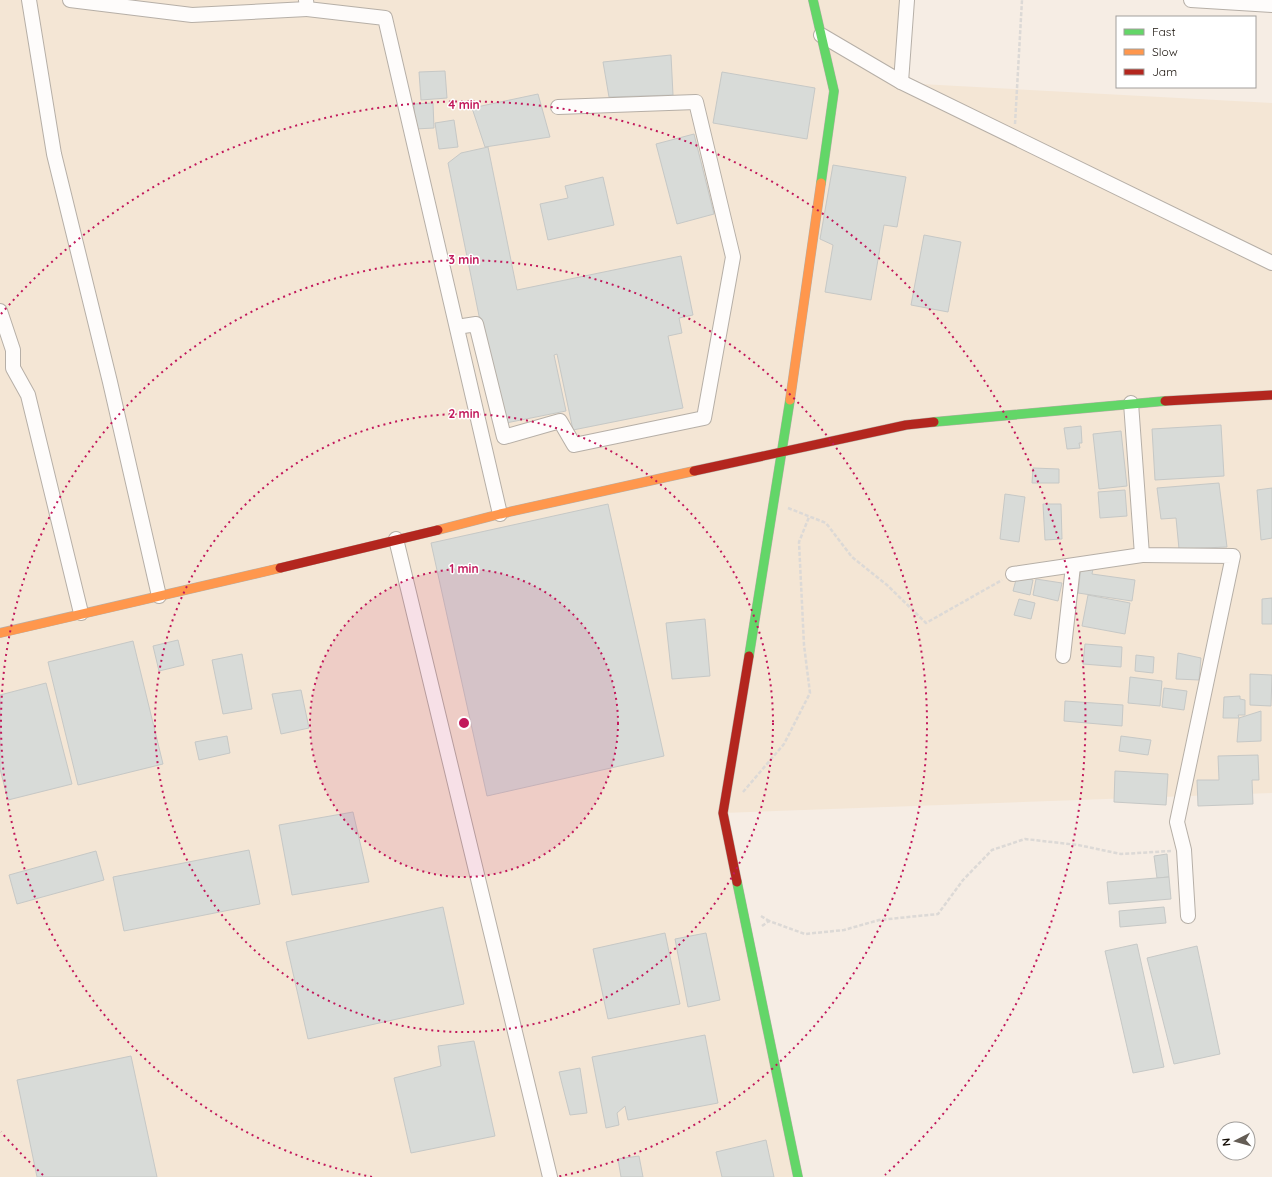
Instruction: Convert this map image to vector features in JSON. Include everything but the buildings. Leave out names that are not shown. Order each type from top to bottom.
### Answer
[{"type":"main road","points":[[798,1177],[723,813],[783,451],[834,91],[813,0]]},
{"type":"main road","points":[[0,633],[345,553],[500,514],[906,425],[1131,403],[1272,395]]},
{"type":"street","points":[[29,0],[54,154],[110,382],[159,596]]},
{"type":"street","points":[[70,0],[192,15],[306,5],[385,18],[500,514]]},
{"type":"street","points":[[901,82],[907,0]]},
{"type":"street","points":[[1191,0],[1272,5]]},
{"type":"street","points":[[821,35],[901,82],[1272,263]]},
{"type":"street","points":[[457,327],[476,324],[504,437],[560,421],[574,445],[704,418],[733,257],[696,102],[558,107]]},
{"type":"street","points":[[0,311],[13,350],[13,368],[28,395],[81,613]]},
{"type":"street","points":[[1131,403],[1142,555]]},
{"type":"street","points":[[396,539],[550,1177]]},
{"type":"street","points":[[1013,574],[1142,555],[1233,556],[1177,822],[1184,850],[1188,916]]},
{"type":"street","points":[[1063,656],[1073,566]]},
{"type":"path","points":[[1014,131],[1022,0]]},
{"type":"path","points":[[775,503],[826,523],[852,557],[887,585],[926,623],[1013,574]]},
{"type":"path","points":[[738,797],[758,777],[784,744],[810,693],[804,644],[799,542],[810,517]]},
{"type":"path","points":[[748,935],[769,921],[805,934],[844,930],[879,920],[938,914],[963,880],[992,850],[1025,839],[1078,845],[1121,854],[1140,854],[1184,850]]},
{"type":"shaded area","points":[[0,0],[907,0],[902,83],[1272,103],[1272,793],[723,813],[798,1177],[0,1177]]},
{"type":"traffic: fast","points":[[813,0],[834,91],[821,183]]},
{"type":"traffic: fast","points":[[749,656],[790,400]]},
{"type":"traffic: fast","points":[[934,422],[1165,401]]},
{"type":"traffic: fast","points":[[737,882],[798,1177]]},
{"type":"traffic: slow","points":[[790,400],[821,183]]},
{"type":"traffic: slow","points":[[438,530],[500,514],[694,471]]},
{"type":"traffic: slow","points":[[0,633],[280,568]]},
{"type":"traffic: jam","points":[[1165,401],[1272,395]]},
{"type":"traffic: jam","points":[[694,471],[906,425],[934,422]]},
{"type":"traffic: jam","points":[[280,568],[438,530]]},
{"type":"traffic: jam","points":[[737,882],[723,813],[749,656]]}]
